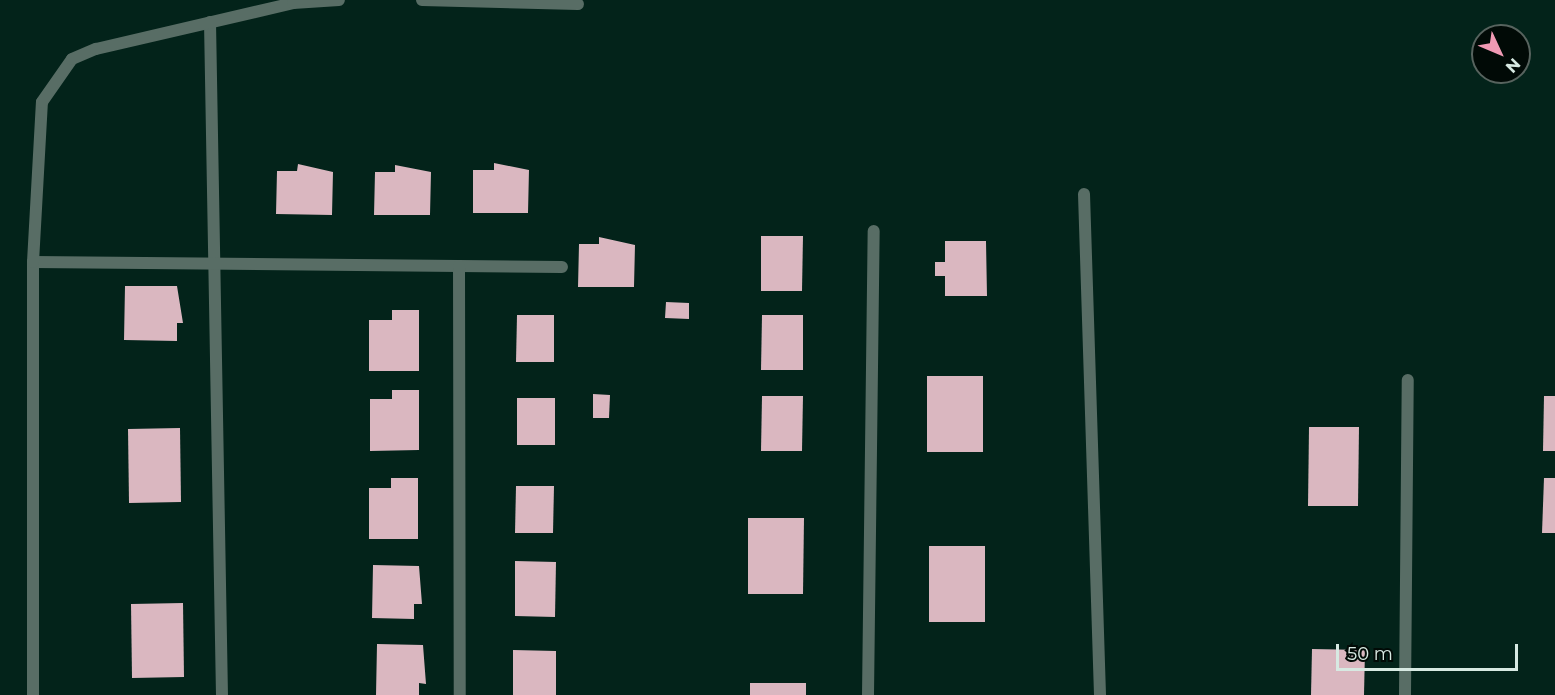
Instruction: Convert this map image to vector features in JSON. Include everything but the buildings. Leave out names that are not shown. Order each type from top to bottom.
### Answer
[{"type":"street","points":[[33,695],[33,262],[42,102],[54,79],[72,59],[96,49],[294,3],[339,0]]},
{"type":"street","points":[[422,0],[578,4]]},
{"type":"street","points":[[210,22],[222,695]]},
{"type":"street","points":[[1084,194],[1100,695]]},
{"type":"street","points":[[868,695],[874,231]]},
{"type":"street","points":[[33,262],[562,267]]},
{"type":"street","points":[[459,266],[460,695]]},
{"type":"street","points":[[1405,695],[1408,380]]}]
